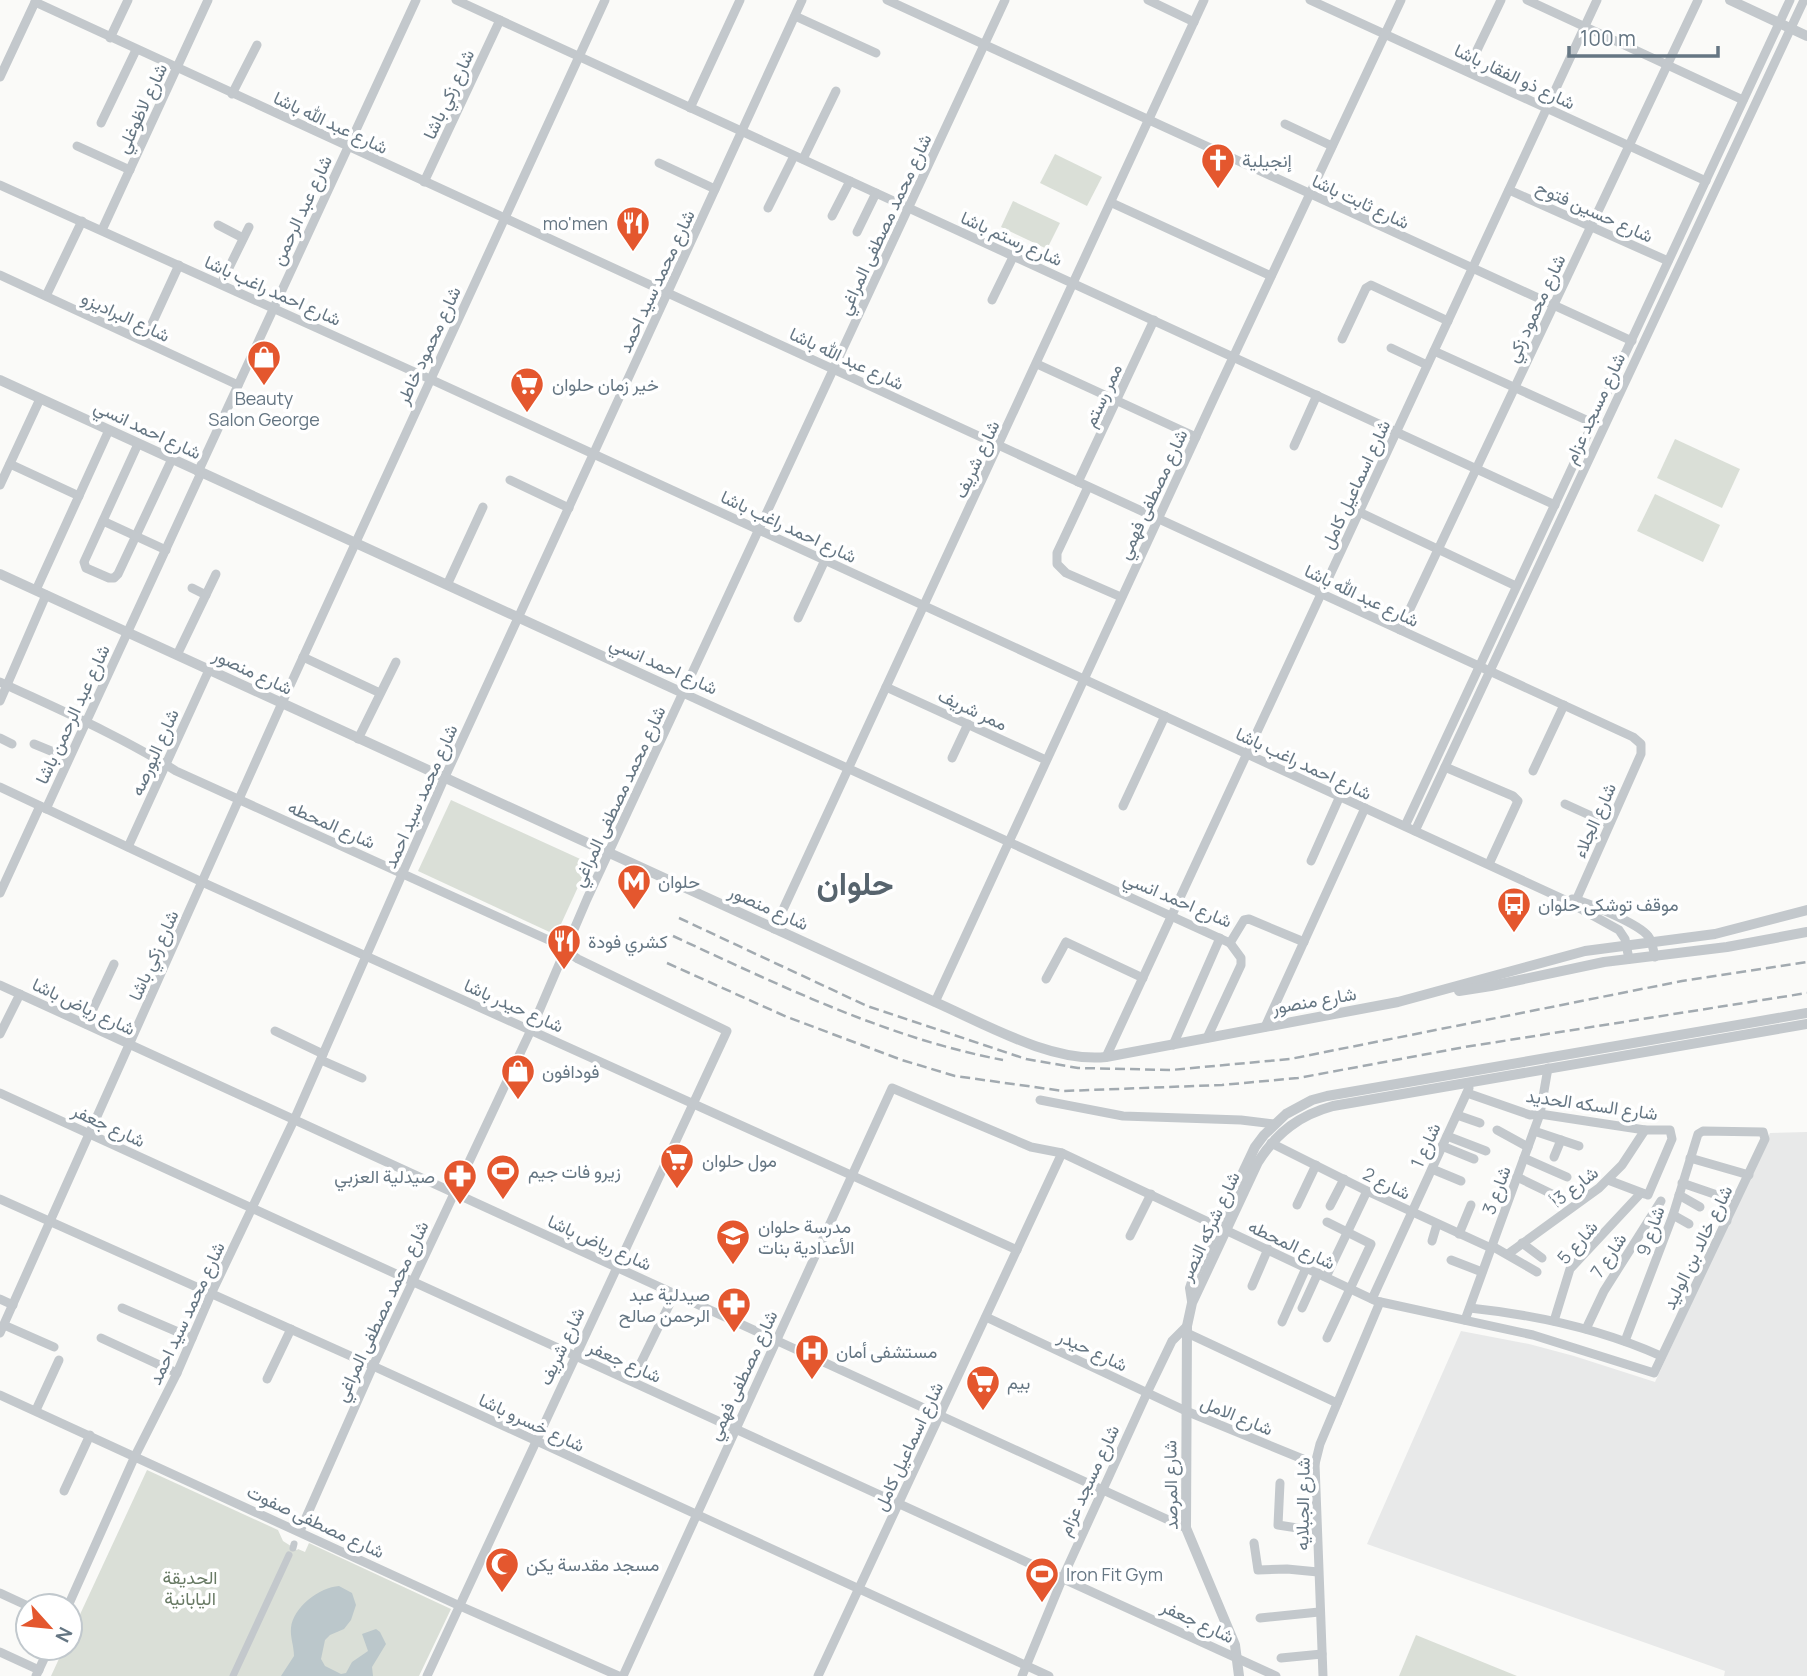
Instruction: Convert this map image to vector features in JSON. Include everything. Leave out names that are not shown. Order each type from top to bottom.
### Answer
[{"type":"street","points":[[110,38],[128,0]]},
{"type":"street","name":"شارع لاظوغلي","points":[[102,230],[208,0]]},
{"type":"street","name":"شارع عبد الرحمن","points":[[127,632],[416,0]]},
{"type":"street","name":"شارع رستم باشا","points":[[456,0],[1555,505]]},
{"type":"street","name":"شارع محمود خاطر","points":[[282,703],[605,0]]},
{"type":"street","points":[[690,108],[740,0]]},
{"type":"street","name":"شارع محمد سيد احمد","points":[[74,1592],[135,1456],[177,1373],[294,1120],[444,779],[802,0]]},
{"type":"street","name":"شارع ثابت باشا","points":[[887,0],[1632,341]]},
{"type":"street","name":"شارع محمد مصطفى المراغي","points":[[300,1531],[453,1192],[531,1030],[608,854],[1005,0]]},
{"type":"street","points":[[1148,0],[1194,22]]},
{"type":"street","name":"شارع شريف","points":[[774,929],[1000,446],[1204,0]]},
{"type":"street","name":"شارع ذو الفقار باشا","points":[[1310,0],[1706,181]]},
{"type":"street","name":"شارع مصطفى فهمي","points":[[935,1002],[1121,597],[1401,0]]},
{"type":"street","points":[[1467,71],[1501,0]]},
{"type":"street","points":[[1527,0],[1743,100]]},
{"type":"street","name":"شارع اسماعيل كامل","points":[[1106,1057],[1597,0]]},
{"type":"street","name":"شارع محمود زكي","points":[[1400,630],[1698,0]]},
{"type":"street","points":[[1730,0],[1807,36]]},
{"type":"street","name":"شارع مسجد عزام","points":[[1405,826],[1790,0]]},
{"type":"street","name":"شارع مسجد عزام","points":[[1415,831],[1804,0]]},
{"type":"street","points":[[0,77],[35,1]]},
{"type":"street","name":"شارع عبد الله باشا","points":[[35,1],[136,50],[1633,737],[1642,747]]},
{"type":"street","points":[[794,16],[876,53]]},
{"type":"street","name":"شارع زكي باشا","points":[[424,182],[500,20]]},
{"type":"street","points":[[232,94],[257,45]]},
{"type":"street","points":[[101,123],[136,50]]},
{"type":"street","points":[[768,208],[836,91]]},
{"type":"street","points":[[1285,124],[1332,146]]},
{"type":"street","points":[[77,146],[130,170]]},
{"type":"street","points":[[659,163],[715,189]]},
{"type":"street","points":[[832,216],[850,181]]},
{"type":"street","name":"شارع احمد راغب باشا","points":[[0,185],[925,605],[1563,899],[1594,906],[1639,928],[1652,942]]},
{"type":"street","name":"شارع حسين فتوح","points":[[1509,190],[1668,261]]},
{"type":"street","points":[[858,232],[876,193]]},
{"type":"street","points":[[1112,203],[1271,276]]},
{"type":"street","points":[[46,296],[82,221]]},
{"type":"street","points":[[218,225],[243,238]]},
{"type":"street","points":[[221,284],[248,227]]},
{"type":"street","points":[[992,300],[1014,255]]},
{"type":"street","points":[[144,341],[179,265]]},
{"type":"street","name":"شارع البراديزو","points":[[0,275],[238,385]]},
{"type":"street","points":[[1342,339],[1369,285],[1448,321]]},
{"type":"street","name":"ممر رستم","points":[[1078,482],[1154,320]]},
{"type":"street","points":[[1391,348],[1427,365]]},
{"type":"street","points":[[1434,351],[1593,423]]},
{"type":"street","points":[[1037,364],[1196,437]]},
{"type":"street","name":"شارع احمد انسي","points":[[0,380],[1230,943],[1244,920],[1249,919],[1304,942]]},
{"type":"street","points":[[1294,446],[1317,395]]},
{"type":"street","points":[[0,485],[40,399]]},
{"type":"street","points":[[0,701],[4,684],[79,496],[109,430]]},
{"type":"street","points":[[138,444],[84,564],[86,568],[109,578],[117,577],[172,459]]},
{"type":"street","points":[[10,464],[79,496]]},
{"type":"street","points":[[510,480],[569,508]]},
{"type":"street","points":[[1088,487],[1058,553],[1057,564],[1066,573],[1121,597]]},
{"type":"street","points":[[447,585],[483,507]]},
{"type":"street","points":[[1359,512],[1516,586]]},
{"type":"street","points":[[103,521],[166,550]]},
{"type":"street","points":[[798,618],[825,560]]},
{"type":"street","name":"شارع منصور","points":[[0,574],[935,1002],[1049,1051],[1076,1058],[1106,1057],[1173,1045],[1439,993],[1491,986],[1604,962],[1737,946],[1807,932]]},
{"type":"street","points":[[177,655],[216,574]]},
{"type":"street","points":[[191,588],[206,595]]},
{"type":"street","name":"شارع عبد الرحمن باشا","points":[[0,893],[86,722],[127,632]]},
{"type":"street","points":[[303,657],[380,693]]},
{"type":"street","points":[[358,739],[396,662]]},
{"type":"street","name":"شارع البورصه","points":[[128,847],[209,670]]},
{"type":"street","name":"شارع المحطه","points":[[4,684],[86,722],[166,763],[176,771],[565,949],[578,960],[727,1031]]},
{"type":"street","name":"ممر شريف","points":[[886,687],[1046,761]]},
{"type":"street","name":"شارع زكي باشا","points":[[2,1329],[282,703]]},
{"type":"street","points":[[1533,771],[1564,705]]},
{"type":"street","points":[[1123,806],[1165,716]]},
{"type":"street","points":[[952,758],[968,724]]},
{"type":"street","points":[[0,738],[12,744]]},
{"type":"street","points":[[34,744],[68,758]]},
{"type":"street","name":"شارع الجلاء","points":[[1575,903],[1642,747]]},
{"type":"street","points":[[1445,767],[1513,796],[1518,801],[1489,864]]},
{"type":"street","name":"شارع حيدر باشا","points":[[0,787],[202,882],[1017,1250]]},
{"type":"street","points":[[1311,860],[1340,796]]},
{"type":"street","points":[[1565,804],[1609,824]]},
{"type":"street","points":[[1265,1027],[1365,808]]},
{"type":"street","points":[[0,863],[11,869]]},
{"type":"street","name":"شارع احمد راغب باشا","points":[[1575,903],[1619,930],[1627,945]]},
{"type":"street","name":"شارع منصور","points":[[1439,993],[1545,961],[1627,945],[1715,934],[1807,910]]},
{"type":"street","points":[[1173,1045],[1220,938]]},
{"type":"street","points":[[1046,979],[1065,942],[1143,978]]},
{"type":"street","points":[[1652,942],[1655,957]]},
{"type":"street","points":[[1206,1038],[1241,965],[1241,958],[1230,943]]},
{"type":"street","points":[[1627,945],[1629,959]]},
{"type":"street","points":[[86,1024],[114,964]]},
{"type":"street","name":"شارع رياض باشا","points":[[0,985],[1186,1528]]},
{"type":"street","points":[[0,1034],[20,994]]},
{"type":"street","name":"شارع شركه النصر","points":[[1221,1228],[1255,1147],[1274,1124],[1298,1107],[1327,1096],[1807,1013]]},
{"type":"street","name":"شارع شركه النصر","points":[[1192,1303],[1191,1282],[1258,1162],[1271,1143],[1295,1121],[1320,1109],[1473,1080],[1807,1024]]},
{"type":"street","points":[[275,1031],[362,1079]]},
{"type":"street","name":"شارع شريف","points":[[427,1676],[727,1031]]},
{"type":"street","name":"شارع 3","points":[[1465,1320],[1540,1114],[1548,1068]]},
{"type":"street","name":"شارع 1","points":[[1376,1300],[1412,1212],[1473,1080]]},
{"type":"street","name":"شارع مصطفى فهمي","points":[[621,1676],[892,1088]]},
{"type":"street","name":"شارع المحطه","points":[[892,1088],[1031,1147],[1062,1153],[1376,1300],[1533,1335],[1654,1373]]},
{"type":"street","name":"شارع جعفر","points":[[0,1093],[1276,1676]]},
{"type":"street","name":"شارع السكه الحديد","points":[[1466,1093],[1530,1115],[1540,1114],[1646,1130],[1667,1130],[1672,1133]]},
{"type":"street","points":[[1040,1100],[1122,1116],[1230,1119],[1274,1124]]},
{"type":"street","points":[[1457,1115],[1480,1124]]},
{"type":"street","points":[[1497,1130],[1528,1147]]},
{"type":"street","name":"شارع 3أ","points":[[1508,1254],[1608,1180],[1646,1130]]},
{"type":"street","points":[[1534,1131],[1579,1146]]},
{"type":"street","name":"شارع 9","points":[[1625,1341],[1674,1211],[1696,1136],[1703,1131],[1765,1134]]},
{"type":"street","name":"شارع 5","points":[[1554,1321],[1570,1269],[1644,1194],[1672,1139],[1672,1133]]},
{"type":"street","name":"شارع خالد بن الوليد","points":[[1654,1373],[1749,1175],[1765,1134]]},
{"type":"street","points":[[1447,1136],[1486,1151]]},
{"type":"street","points":[[1554,1157],[1561,1140]]},
{"type":"street","name":"شارع 2","points":[[1271,1143],[1437,1224],[1508,1254],[1537,1272]]},
{"type":"street","points":[[1442,1146],[1474,1159]]},
{"type":"street","name":"شارع اسماعيل كامل","points":[[818,1676],[1062,1153]]},
{"type":"street","points":[[1524,1158],[1567,1177]]},
{"type":"street","points":[[1690,1158],[1749,1175]]},
{"type":"street","points":[[1297,1205],[1316,1166]]},
{"type":"street","points":[[1432,1169],[1461,1181]]},
{"type":"street","points":[[1517,1178],[1552,1194]]},
{"type":"street","points":[[1330,1206],[1344,1179]]},
{"type":"street","points":[[1608,1180],[1661,1201],[1689,1224]]},
{"type":"street","points":[[1682,1183],[1717,1195]]},
{"type":"street","points":[[1302,1308],[1347,1232],[1367,1191]]},
{"type":"street","points":[[1130,1236],[1151,1194]]},
{"type":"street","points":[[1679,1195],[1700,1207]]},
{"type":"street","name":"شارع خسرو باشا","points":[[0,1199],[373,1366],[1049,1676]]},
{"type":"street","name":"شارع 7","points":[[1586,1329],[1604,1291],[1661,1201]]},
{"type":"street","points":[[1459,1234],[1471,1205]]},
{"type":"street","points":[[1715,1215],[1727,1221]]},
{"type":"street","points":[[1327,1222],[1371,1244],[1327,1338]]},
{"type":"street","points":[[1432,1241],[1437,1224]]},
{"type":"street","points":[[1522,1243],[1542,1258]]},
{"type":"street","points":[[1252,1286],[1268,1250]]},
{"type":"street","points":[[1451,1260],[1482,1272]]},
{"type":"street","points":[[1282,1322],[1306,1268]]},
{"type":"street","points":[[632,1381],[675,1293]]},
{"type":"street","points":[[0,1300],[13,1305]]},
{"type":"street","name":"شارع الجبلايه","points":[[1323,1676],[1315,1464],[1320,1444],[1376,1300]]},
{"type":"street","name":"شارع مسجد عزام","points":[[1022,1676],[1063,1577],[1147,1393],[1172,1341],[1187,1329],[1192,1303]]},
{"type":"street","points":[[122,1308],[192,1338]]},
{"type":"street","points":[[1470,1308],[1554,1321],[1586,1329],[1661,1356]]},
{"type":"street","name":"شارع حيدر","points":[[986,1317],[1186,1411]]},
{"type":"street","points":[[2,1329],[54,1347]]},
{"type":"street","points":[[267,1379],[291,1329]]},
{"type":"street","points":[[1187,1329],[1337,1403]]},
{"type":"street","name":"شارع المرصد","points":[[1187,1329],[1186,1528],[1231,1634],[1240,1676]]},
{"type":"street","points":[[101,1338],[177,1373]]},
{"type":"street","points":[[36,1410],[59,1360]]},
{"type":"street","name":"شارع مصطفى صفوت","points":[[0,1395],[460,1606],[621,1676]]},
{"type":"street","name":"شارع الامل","points":[[1186,1411],[1315,1464]]},
{"type":"street","points":[[64,1491],[90,1435]]},
{"type":"street","points":[[1280,1483],[1278,1525],[1317,1531]]},
{"type":"street","points":[[1254,1543],[1258,1570],[1318,1572]]},
{"type":"street","points":[[233,1676],[292,1549]]},
{"type":"street","points":[[1260,1618],[1320,1612]]},
{"type":"street","points":[[0,1651],[37,1673]]},
{"type":"street","points":[[1281,1658],[1322,1654]]},
{"type":"shaded area","points":[[1807,1132],[1807,1676],[1724,1676],[1725,1671],[1367,1544],[1461,1331],[1529,1344],[1655,1382],[1770,1133]]},
{"type":"shaded area","points":[[339,1586],[352,1593],[356,1605],[351,1620],[344,1629],[325,1640],[321,1659],[325,1666],[341,1674],[346,1673],[352,1662],[368,1651],[362,1634],[376,1629],[386,1644],[372,1667],[373,1676],[281,1676],[294,1656],[291,1628],[297,1613],[316,1594]]},
{"type":"green space","points":[[1055,154],[1102,177],[1087,206],[1040,183]]},
{"type":"green space","points":[[1013,201],[1060,223],[1047,249],[1001,227]]},
{"type":"green space","points":[[1675,439],[1740,469],[1722,508],[1657,478]]},
{"type":"green space","points":[[1655,494],[1720,525],[1703,562],[1637,531]]},
{"type":"green space","points":[[451,800],[589,863],[556,935],[418,871]]},
{"type":"green space","name":"الحديقة اليابانية","points":[[147,1470],[278,1530],[283,1541],[297,1550],[305,1552],[309,1543],[451,1609],[419,1676],[51,1676],[58,1662],[84,1662],[84,1606]]},
{"type":"green space","points":[[1416,1635],[1517,1676],[1399,1676]]},
{"type":"railway","points":[[679,918],[867,1006],[1026,1059],[1078,1068],[1171,1070],[1290,1059],[1682,981],[1807,962]]},
{"type":"railway","points":[[673,936],[793,991],[876,1024],[917,1038],[1003,1060]]},
{"type":"railway","points":[[667,963],[787,1017],[902,1060],[955,1076],[1063,1091],[1222,1085],[1298,1078],[1465,1047],[1807,993]]},
{"type":"place","name":"إنجيلية","points":[[1218,190]]},
{"type":"place","name":"mo'men","points":[[633,253]]},
{"type":"place","name":"Beauty Salon George","points":[[264,387]]},
{"type":"place","name":"خير زمان حلوان","points":[[527,414]]},
{"type":"place","name":"حلوان","points":[[634,911]]},
{"type":"place","name":"موقف توشكى حلوان","points":[[1514,934]]},
{"type":"place","name":"كشري فودة","points":[[564,971]]},
{"type":"place","name":"فودافون","points":[[518,1101]]},
{"type":"place","name":"مول حلوان","points":[[677,1190]]},
{"type":"place","name":"زيرو فات جيم","points":[[503,1201]]},
{"type":"place","name":"صيدلية العزبي","points":[[460,1206]]},
{"type":"place","name":"مدرسة حلوان الأعدادية بنات","points":[[733,1266]]},
{"type":"place","name":"صيدلية عبد الرحمن صالح","points":[[734,1334]]},
{"type":"place","name":"مستشفى أمان","points":[[812,1381]]},
{"type":"place","name":"بيم","points":[[983,1412]]},
{"type":"place","name":"مسجد مقدسة يكن","points":[[502,1594]]},
{"type":"place","name":"Iron Fit Gym","points":[[1042,1604]]},
{"type":"district","name":"حلوان","points":[[855,883]]}]
